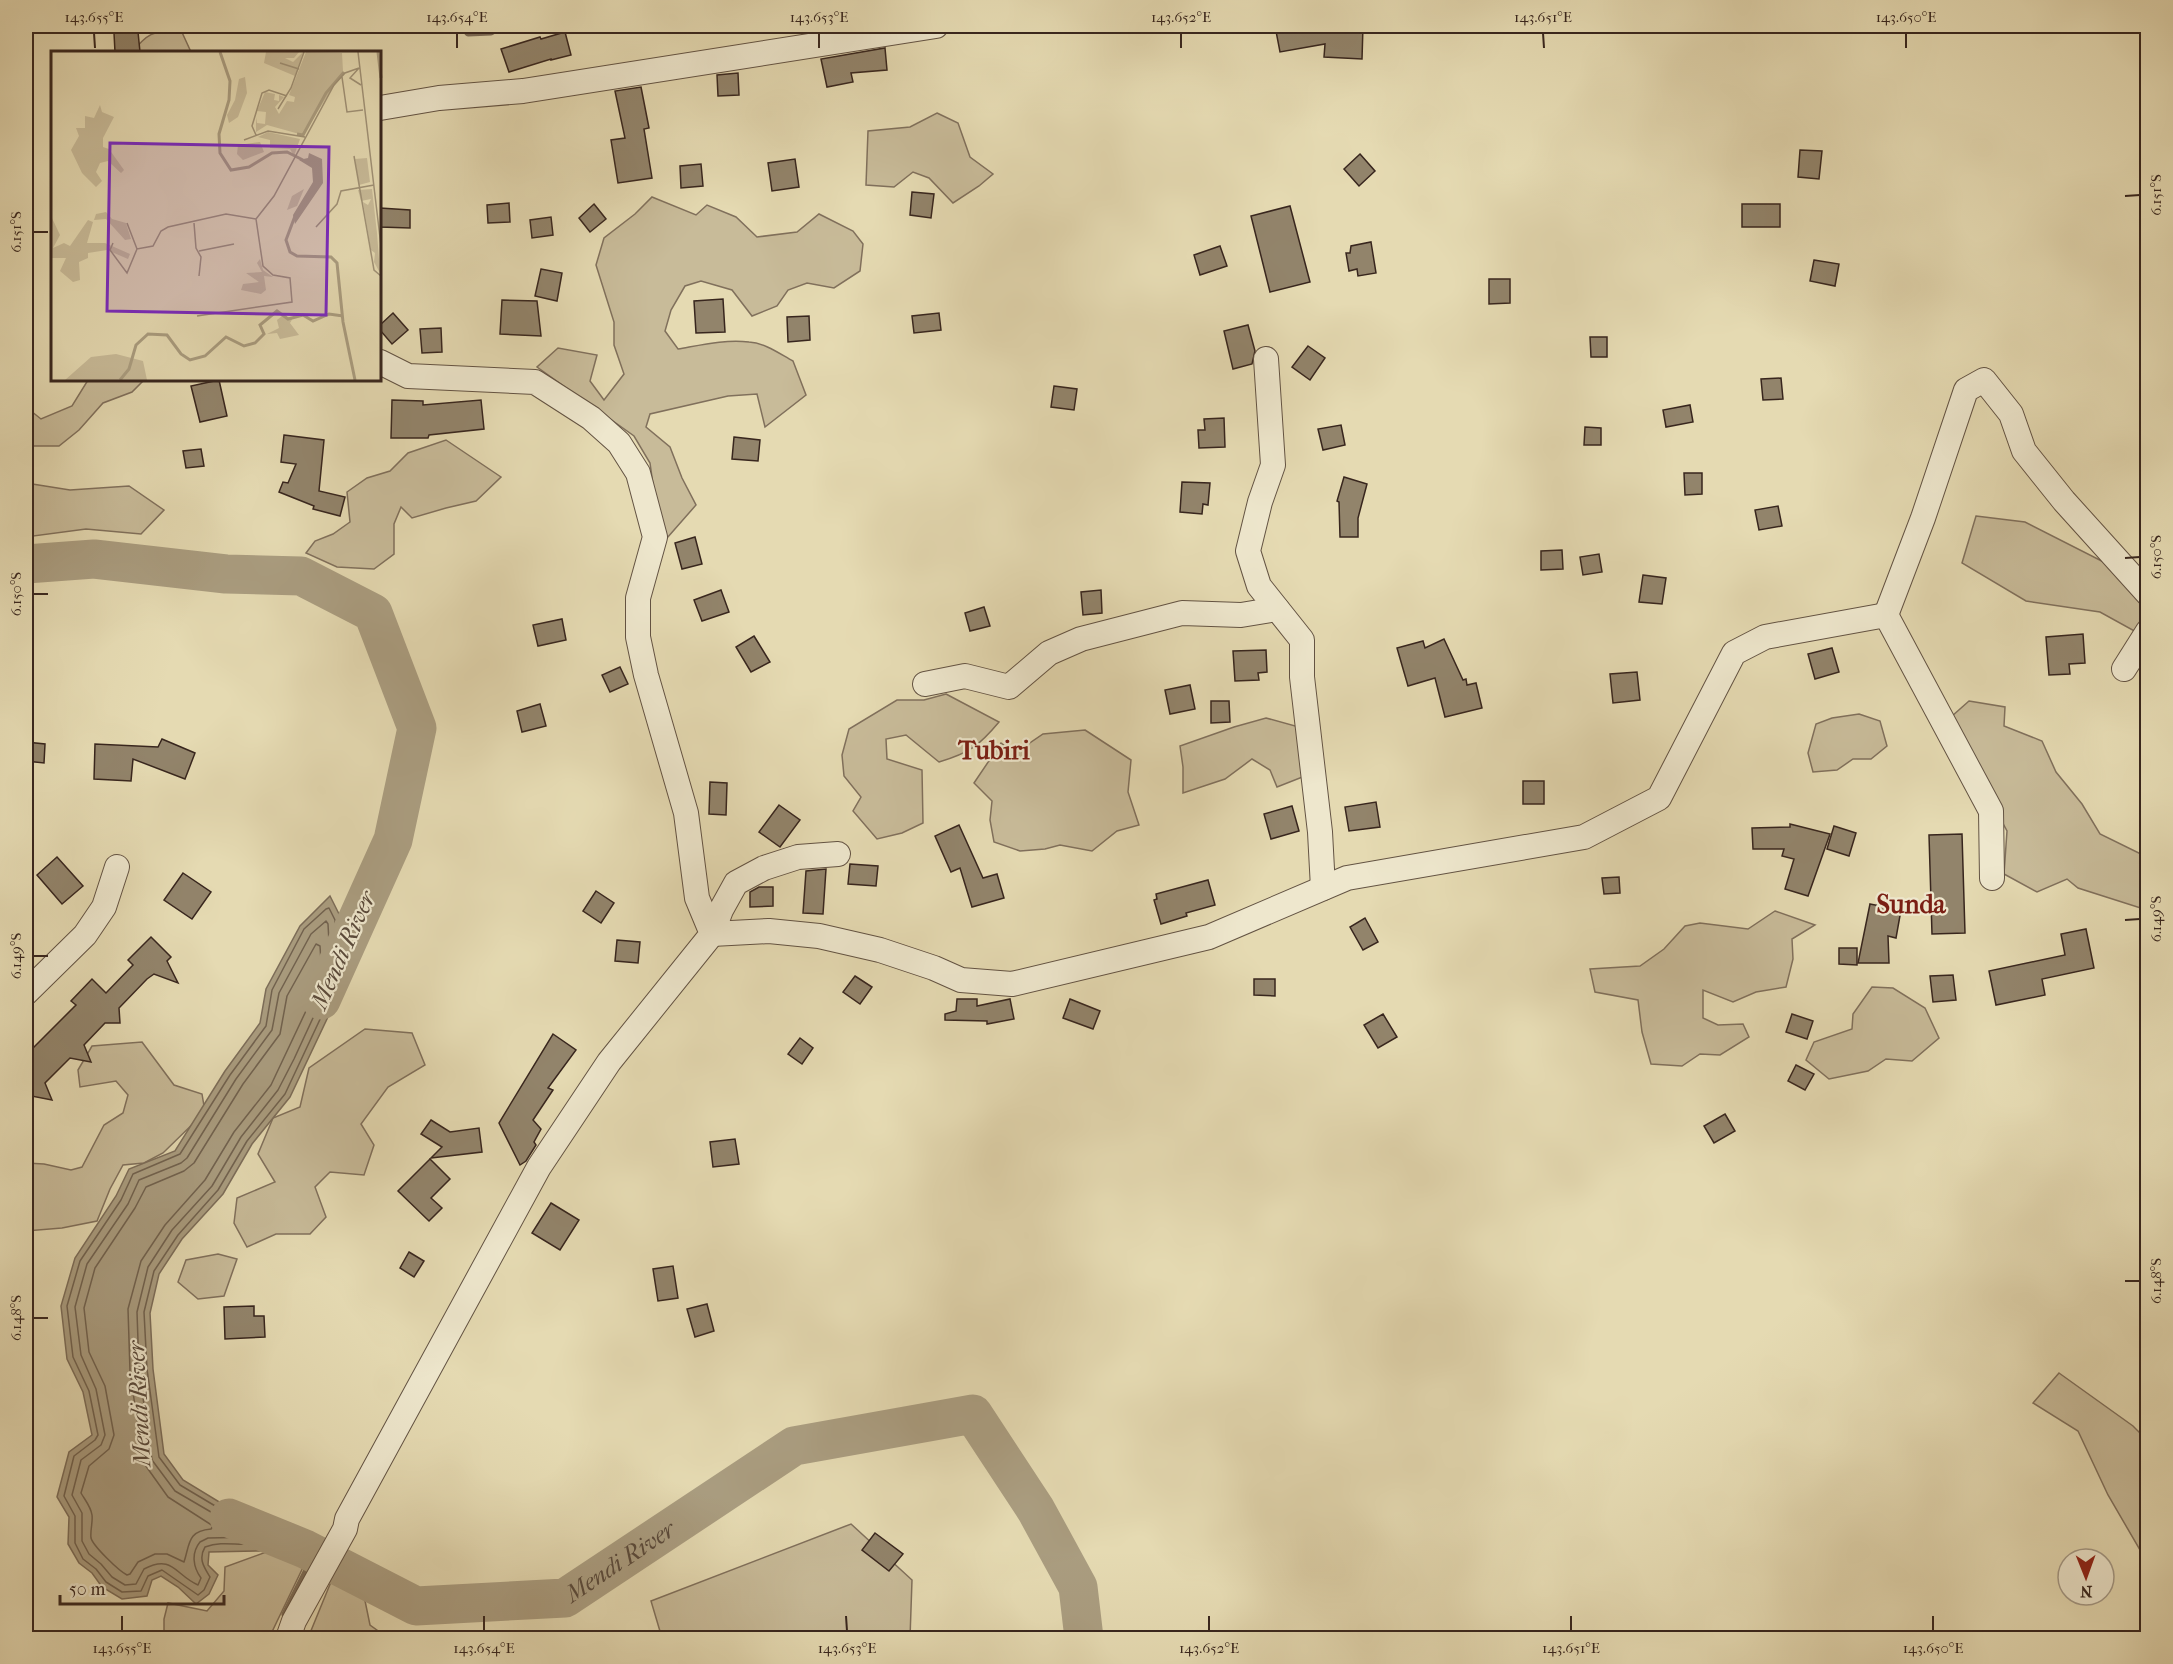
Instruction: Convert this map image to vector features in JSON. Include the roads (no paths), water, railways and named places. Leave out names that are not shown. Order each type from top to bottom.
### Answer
[{"type":"street","points":[[381,108],[439,98],[523,91],[936,26]]},
{"type":"street","points":[[1266,359],[1273,465],[1260,502],[1248,551],[1259,586],[1302,640],[1302,677],[1320,832],[1323,888]]},
{"type":"street","points":[[381,362],[408,376],[535,382],[591,418],[620,443],[638,473],[655,537],[638,598],[638,637],[646,675],[686,813],[697,898],[712,934]]},
{"type":"street","points":[[1992,878],[1991,811],[1886,615],[1923,518],[1966,390],[1984,380],[2011,414],[2024,452],[2064,501],[2148,594]]},
{"type":"street","points":[[925,684],[966,676],[1009,687],[1049,653],[1082,639],[1182,613],[1241,615],[1277,609]]},
{"type":"street","points":[[712,934],[769,930],[819,936],[880,950],[934,968],[961,980],[1012,984],[1209,937],[1347,878],[1584,837],[1659,798],[1734,653],[1765,637],[1886,615]]},
{"type":"street","points":[[2124,669],[2148,631]]},
{"type":"street","points":[[288,1638],[294,1621],[345,1529],[347,1519],[380,1457],[539,1167],[609,1062],[712,934],[721,910],[736,883],[764,868],[798,856],[838,854]]},
{"type":"street","points":[[26,993],[85,935],[104,907],[117,867]]},
{"type":"water","points":[[330,896],[341,918],[345,981],[290,1097],[252,1144],[223,1194],[182,1239],[159,1274],[150,1313],[153,1369],[164,1454],[183,1480],[234,1511],[296,1528],[260,1551],[209,1552],[208,1565],[218,1575],[209,1594],[196,1604],[178,1587],[161,1576],[152,1580],[147,1596],[122,1599],[102,1587],[92,1573],[79,1563],[68,1544],[69,1517],[57,1497],[69,1452],[92,1435],[83,1392],[67,1359],[61,1306],[75,1258],[116,1196],[129,1169],[175,1151],[225,1071],[260,1023],[266,989],[300,926]]},
{"type":"waterway","points":[[463,26],[468,33],[491,32],[501,26]]},
{"type":"waterway","name":"Mendi River","points":[[26,564],[94,559],[226,574],[301,576],[373,613],[417,728],[393,840],[321,1000]]},
{"type":"waterway","name":"Mendi River","points":[[229,1518],[305,1549],[416,1606],[565,1598],[794,1446],[973,1414],[1036,1510],[1078,1587],[1084,1638]]},
{"type":"waterway","points":[[285,1614],[315,1554]]},
{"type":"district","name":"Tubiri","points":[[994,750]]},
{"type":"district","name":"Sunda","points":[[1911,904]]}]
